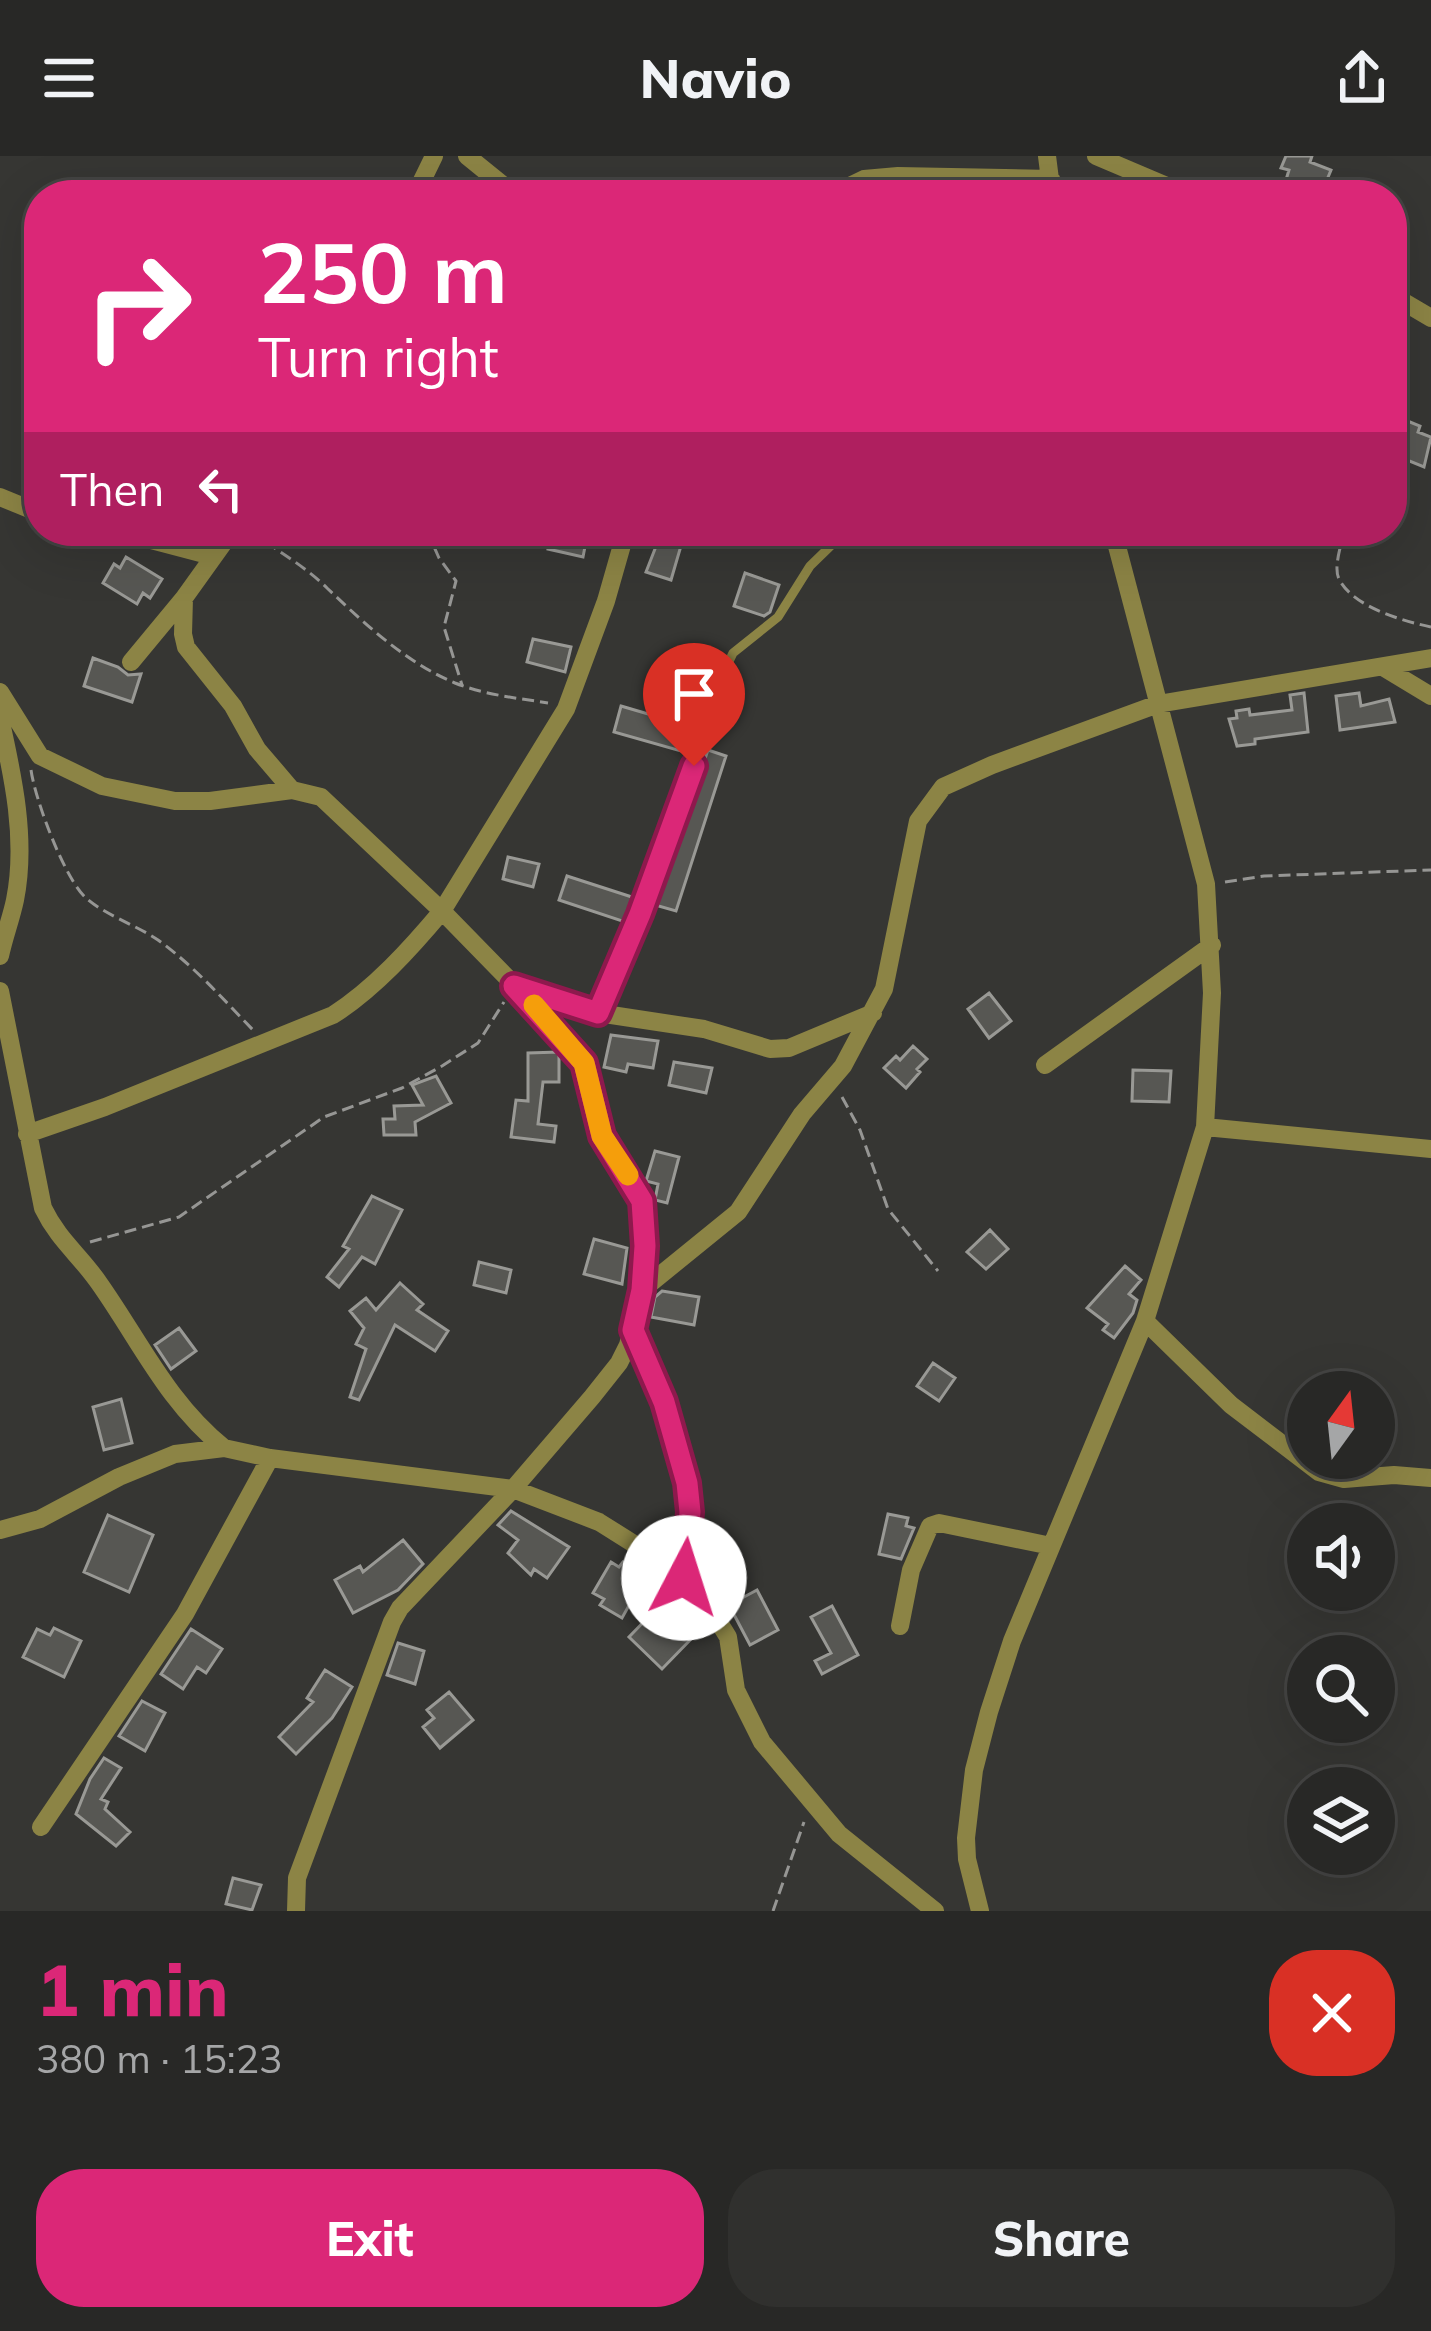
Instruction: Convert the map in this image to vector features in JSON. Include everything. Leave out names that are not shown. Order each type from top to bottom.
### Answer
[{"type":"street","points":[[467,156],[496,180]]},
{"type":"street","points":[[1096,156],[1153,180]]},
{"type":"street","points":[[862,180],[898,176],[954,180]]},
{"type":"street","points":[[174,546],[212,556]]},
{"type":"street","points":[[131,662],[220,546]]},
{"type":"street","points":[[27,1134],[185,1076],[348,1005],[442,910],[566,709],[622,546]]},
{"type":"street","points":[[980,1911],[967,1859],[974,1770],[1012,1641],[1145,1321],[1205,1127],[1212,945],[1206,884],[1117,546]]},
{"type":"street","points":[[184,598],[186,646],[233,706],[257,749],[292,790]]},
{"type":"street","points":[[642,1290],[738,1212],[873,1013],[901,920],[911,844],[931,799],[960,778],[1158,704],[1431,658]]},
{"type":"street","points":[[1383,667],[1431,696]]},
{"type":"street","points":[[0,692],[46,761],[124,793],[210,801],[292,790],[321,797],[442,910],[561,1033],[590,1075],[602,1136],[642,1201],[642,1290],[619,1363],[513,1489],[400,1608],[297,1879],[296,1911]]},
{"type":"street","points":[[0,718],[17,804],[19,854],[0,956]]},
{"type":"street","points":[[1045,1065],[1212,945]]},
{"type":"street","points":[[514,986],[598,1013],[704,1029],[780,1050],[873,1013]]},
{"type":"street","points":[[0,992],[43,1208],[57,1237],[100,1284],[180,1408],[224,1448]]},
{"type":"street","points":[[1205,1127],[1431,1149]]},
{"type":"street","points":[[1145,1321],[1232,1405],[1319,1472],[1345,1479],[1431,1478]]},
{"type":"street","points":[[633,1330],[664,1402],[687,1483],[690,1512],[684,1578]]},
{"type":"street","points":[[0,1530],[40,1519],[175,1454],[224,1448],[513,1489],[618,1532],[684,1578],[728,1636],[736,1690],[752,1728],[839,1834],[935,1911]]},
{"type":"street","points":[[41,1827],[184,1615],[270,1458]]},
{"type":"street","points":[[900,1626],[910,1570],[930,1526],[939,1523],[1051,1546]]},
{"type":"lane","points":[[598,1013],[681,809],[719,680],[733,652],[778,617],[810,566],[830,546]]},
{"type":"path","points":[[271,546],[325,585],[380,637],[462,686],[566,709]]},
{"type":"path","points":[[436,546],[456,581],[444,627],[462,686]]},
{"type":"path","points":[[1341,546],[1340,581],[1393,619],[1431,628]]},
{"type":"path","points":[[27,738],[33,786],[80,893],[128,920],[190,965],[264,1041]]},
{"type":"path","points":[[1206,884],[1264,876],[1431,869]]},
{"type":"path","points":[[72,1249],[179,1217],[324,1118],[402,1088],[442,1066],[478,1043],[514,986]]},
{"type":"path","points":[[832,1079],[860,1130],[888,1209],[938,1271]]},
{"type":"path","points":[[773,1911],[810,1802]]},
{"type":"building","points":[[1286,156],[1312,156],[1310,162],[1331,170],[1327,180],[1286,180],[1289,170],[1281,168]]},
{"type":"building","points":[[1407,421],[1431,437],[1424,467],[1407,460]]},
{"type":"building","points":[[548,546],[585,546],[583,557]]},
{"type":"building","points":[[656,546],[681,546],[671,580],[646,572]]},
{"type":"building","points":[[126,557],[162,579],[150,598],[143,593],[137,604],[103,583],[114,564],[120,568]]},
{"type":"building","points":[[745,573],[779,585],[770,612],[764,616],[734,606]]},
{"type":"building","points":[[533,639],[571,647],[565,672],[527,662]]},
{"type":"building","points":[[93,658],[128,675],[141,674],[132,702],[84,686]]},
{"type":"building","points":[[1304,693],[1308,732],[1237,746],[1229,719],[1237,718],[1236,711],[1249,709],[1250,715],[1292,710],[1290,695]]},
{"type":"building","points":[[1359,693],[1361,706],[1389,699],[1395,722],[1340,730],[1336,696]]},
{"type":"building","points":[[621,706],[696,728],[688,753],[614,732]]},
{"type":"building","points":[[708,750],[726,756],[676,911],[655,905]]},
{"type":"building","points":[[508,857],[539,864],[533,887],[503,879]]},
{"type":"building","points":[[567,876],[635,898],[625,922],[559,900]]},
{"type":"building","points":[[989,993],[1011,1021],[989,1038],[968,1009]]},
{"type":"building","points":[[611,1035],[658,1041],[653,1068],[628,1064],[626,1072],[604,1067]]},
{"type":"building","points":[[913,1046],[927,1059],[906,1088],[884,1068]]},
{"type":"building","points":[[559,1052],[559,1082],[543,1082],[538,1124],[556,1126],[554,1142],[511,1137],[516,1100],[528,1101],[528,1053]]},
{"type":"building","points":[[674,1062],[712,1068],[706,1093],[669,1085]]},
{"type":"building","points":[[1133,1070],[1171,1071],[1169,1102],[1132,1101]]},
{"type":"building","points":[[436,1076],[451,1103],[415,1122],[416,1135],[384,1135],[383,1119],[395,1119],[394,1106],[423,1105],[412,1085]]},
{"type":"building","points":[[655,1151],[679,1157],[667,1203],[655,1200],[658,1184],[646,1181]]},
{"type":"building","points":[[372,1196],[402,1210],[375,1264],[362,1257],[339,1287],[327,1277],[349,1249],[343,1246]]},
{"type":"building","points":[[990,1230],[1008,1249],[986,1269],[967,1252]]},
{"type":"building","points":[[594,1239],[627,1248],[622,1284],[584,1274]]},
{"type":"building","points":[[479,1262],[511,1270],[506,1293],[474,1285]]},
{"type":"building","points":[[1125,1266],[1141,1280],[1129,1294],[1137,1300],[1133,1313],[1114,1338],[1103,1330],[1108,1324],[1087,1308]]},
{"type":"building","points":[[400,1283],[423,1304],[417,1310],[448,1331],[435,1351],[395,1325],[359,1400],[350,1397],[366,1349],[356,1344],[364,1328],[350,1311],[366,1298],[376,1310]]},
{"type":"building","points":[[662,1291],[699,1297],[694,1325],[651,1317],[655,1297]]},
{"type":"building","points":[[179,1328],[196,1351],[171,1369],[155,1345]]},
{"type":"building","points":[[933,1363],[955,1378],[939,1401],[917,1386]]},
{"type":"building","points":[[121,1399],[132,1443],[104,1450],[93,1407]]},
{"type":"building","points":[[511,1511],[569,1547],[547,1578],[534,1569],[531,1575],[508,1553],[518,1540],[498,1525]]},
{"type":"building","points":[[888,1514],[908,1518],[906,1526],[914,1528],[901,1559],[879,1554]]},
{"type":"building","points":[[108,1515],[153,1535],[129,1592],[84,1572]]},
{"type":"building","points":[[403,1540],[423,1564],[398,1590],[353,1613],[335,1580],[360,1566],[363,1572]]},
{"type":"building","points":[[611,1562],[619,1567],[623,1562],[646,1575],[622,1618],[600,1605],[604,1599],[593,1593]]},
{"type":"building","points":[[757,1590],[778,1630],[750,1645],[729,1605]]},
{"type":"building","points":[[660,1605],[693,1637],[662,1669],[629,1637]]},
{"type":"building","points":[[832,1606],[858,1655],[822,1674],[815,1661],[831,1653],[811,1617]]},
{"type":"building","points":[[54,1628],[81,1641],[64,1677],[23,1657],[37,1629],[50,1635]]},
{"type":"building","points":[[191,1629],[222,1649],[206,1673],[197,1667],[183,1689],[161,1674]]},
{"type":"building","points":[[398,1643],[424,1651],[415,1684],[387,1675]]},
{"type":"building","points":[[325,1670],[352,1687],[332,1718],[296,1754],[279,1737],[313,1702],[307,1698]]},
{"type":"building","points":[[449,1692],[473,1720],[440,1748],[423,1727],[434,1718],[427,1710]]},
{"type":"building","points":[[142,1701],[165,1713],[145,1751],[119,1736]]},
{"type":"building","points":[[104,1758],[121,1768],[101,1799],[130,1832],[116,1846],[76,1814]]},
{"type":"building","points":[[233,1878],[261,1885],[252,1910],[226,1904]]},
{"type":"slow traffic","points":[[534,1005],[584,1063],[602,1136],[628,1175]]},
{"type":"route","points":[[684,1578],[690,1512],[687,1483],[664,1402],[633,1330],[642,1290],[642,1201],[602,1136],[584,1063],[514,986],[598,1013],[694,766]]}]
